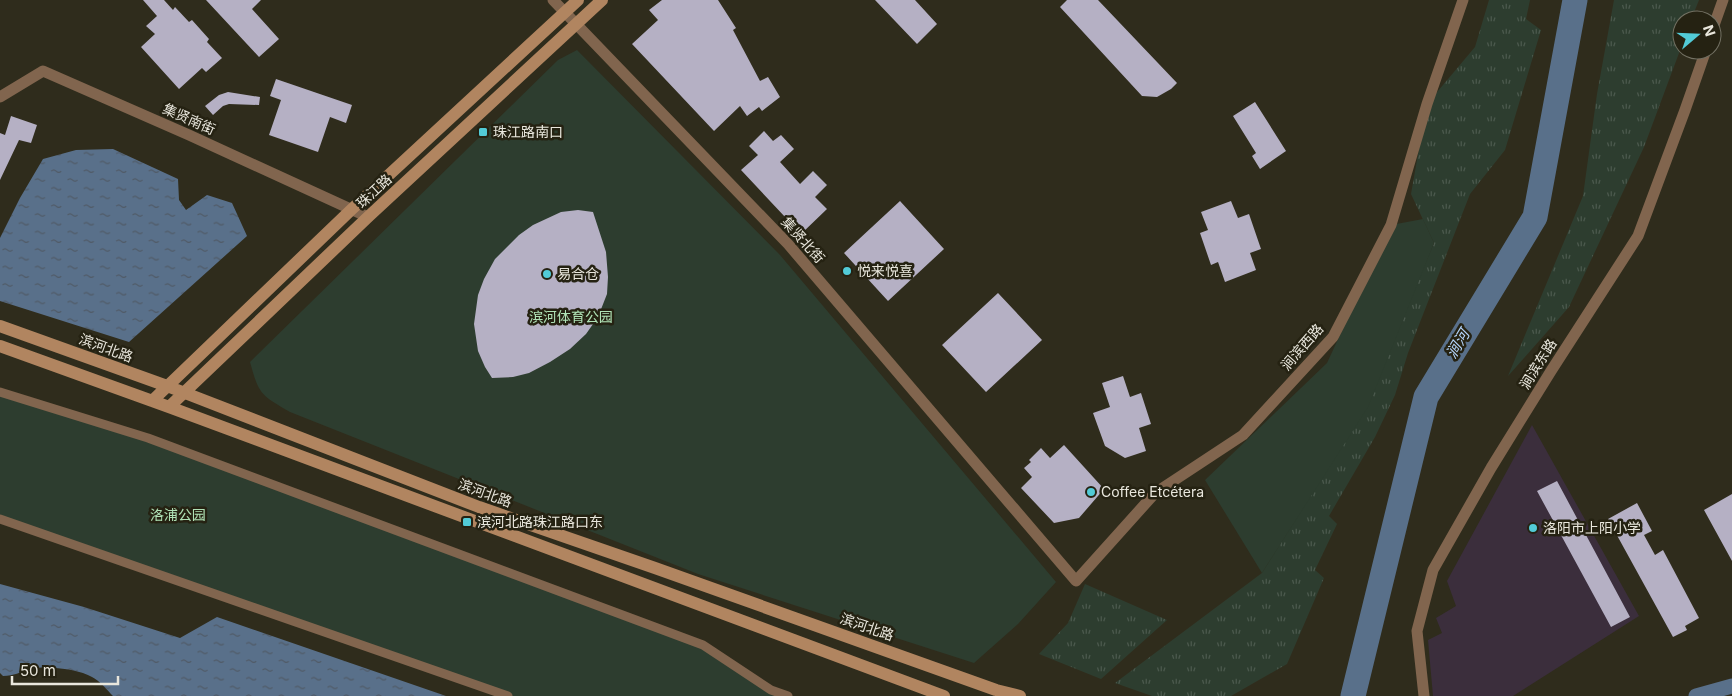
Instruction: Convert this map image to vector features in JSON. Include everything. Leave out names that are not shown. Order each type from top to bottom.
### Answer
[{"type":"main road","name":"珠江路","points":[[152,401],[352,209],[578,0]]},
{"type":"main road","name":"珠江路","points":[[169,407],[368,217],[602,0]]},
{"type":"main road","name":"滨河北路","points":[[0,326],[167,386],[479,507],[996,690],[1020,696]]},
{"type":"main road","points":[[0,346],[169,407],[944,696]]},
{"type":"street","name":"集贤北街","points":[[553,0],[788,244],[1076,581]]},
{"type":"street","name":"涧滨西路","points":[[1076,581],[1156,493],[1243,435],[1333,337],[1392,225],[1427,104],[1462,0]]},
{"type":"street","name":"涧滨东路","points":[[1424,696],[1417,631],[1433,570],[1491,468],[1638,236],[1702,60]]},
{"type":"street","name":"集贤南街","points":[[0,97],[43,71],[368,217]]},
{"type":"street","points":[[0,392],[148,438],[703,644],[771,690],[788,696]]},
{"type":"street","points":[[0,519],[508,696]]},
{"type":"shaded area","name":"洛阳市上阳小学","points":[[1532,425],[1639,616],[1513,696],[1433,696],[1428,640],[1442,633],[1436,618],[1456,606],[1447,581]]},
{"type":"green space","points":[[1489,0],[1530,0],[1526,19],[1541,30],[1505,150],[1470,194],[1408,353],[1395,395],[1375,437],[1329,516],[1337,524],[1315,570],[1324,578],[1287,664],[1231,696],[1152,696],[1115,683],[1262,573],[1358,420],[1434,243],[1411,194],[1427,104],[1475,47]]},
{"type":"green space","points":[[1614,0],[1699,0],[1695,10],[1672,10],[1672,60],[1676,60],[1644,147],[1569,307],[1508,376],[1583,196],[1597,94]]},
{"type":"green space","name":"滨河体育公园","points":[[577,50],[780,255],[1056,582],[1018,624],[974,663],[698,574],[290,412],[262,393],[250,362],[558,60]]},
{"type":"green space","points":[[1423,219],[1434,243],[1368,407],[1262,573],[1205,480],[1327,363],[1391,225]]},
{"type":"green space","name":"洛浦公园","points":[[0,392],[108,425],[703,645],[788,696],[508,696],[0,519]]},
{"type":"green space","points":[[1085,584],[1167,620],[1101,679],[1039,654],[1068,623]]},
{"type":"water","points":[[113,149],[178,179],[179,200],[186,210],[207,195],[232,203],[247,236],[129,342],[0,301],[0,238],[20,198],[43,159],[76,150]]},
{"type":"water","points":[[0,584],[84,607],[180,638],[217,617],[446,696],[113,696],[95,679],[86,674],[71,670],[36,668],[14,675],[3,676],[0,673]]},
{"type":"building","points":[[143,0],[164,0],[173,10],[175,7],[189,22],[192,20],[209,39],[207,42],[222,58],[206,72],[202,68],[179,89],[141,47],[155,34],[146,26],[157,16]]},
{"type":"building","points":[[206,0],[261,0],[252,9],[279,39],[259,57]]},
{"type":"building","points":[[662,0],[718,0],[736,28],[733,30],[760,81],[768,77],[780,97],[762,111],[759,107],[747,116],[740,106],[714,131],[632,44],[658,20],[649,10]]},
{"type":"building","points":[[875,0],[915,0],[937,24],[917,44]]},
{"type":"building","points":[[1067,0],[1098,0],[1177,83],[1157,97],[1142,96],[1060,7]]},
{"type":"building","points":[[276,79],[352,105],[346,123],[330,117],[318,152],[269,135],[281,100],[270,96]]},
{"type":"building","points":[[228,92],[260,97],[259,105],[229,104],[223,106],[213,115],[205,106],[219,95]]},
{"type":"building","points":[[1255,102],[1286,151],[1260,169],[1252,156],[1256,153],[1233,116]]},
{"type":"building","points":[[11,116],[37,125],[31,143],[19,140],[0,180],[0,133],[5,135]]},
{"type":"building","points":[[764,131],[773,141],[781,135],[794,149],[780,162],[800,184],[813,171],[827,185],[815,197],[827,209],[801,234],[741,170],[758,155],[749,146]]},
{"type":"building","points":[[900,201],[944,249],[888,301],[844,253]]},
{"type":"building","points":[[1231,201],[1238,218],[1249,214],[1261,249],[1250,253],[1256,270],[1225,282],[1218,262],[1211,265],[1200,233],[1208,230],[1201,212]]},
{"type":"building","points":[[578,210],[593,212],[606,252],[607,294],[598,317],[586,334],[570,349],[550,362],[529,373],[513,377],[492,378],[478,351],[474,324],[478,295],[484,279],[495,259],[519,235],[533,225],[561,212]]},
{"type":"building","points":[[998,293],[1042,340],[986,392],[942,345]]},
{"type":"building","points":[[1123,376],[1130,397],[1141,393],[1151,424],[1139,428],[1146,451],[1125,458],[1105,446],[1093,413],[1110,407],[1102,383]]},
{"type":"building","points":[[1064,445],[1104,489],[1079,518],[1054,523],[1021,488],[1032,477],[1024,468],[1041,448],[1050,458]]},
{"type":"building","points":[[1557,481],[1630,617],[1611,627],[1537,491]]},
{"type":"building","points":[[1732,494],[1732,561],[1704,510]]},
{"type":"building","points":[[1637,503],[1652,531],[1644,535],[1655,555],[1663,550],[1699,618],[1685,626],[1687,630],[1673,637],[1608,519]]},
{"type":"waterway","name":"涧河","points":[[1353,696],[1426,397],[1535,217],[1575,0]]},
{"type":"waterway","points":[[1696,696],[1732,686]]},
{"type":"place","name":"珠江路南口","points":[[483,132]]},
{"type":"place","name":"悦来悦喜","points":[[847,271]]},
{"type":"place","name":"易合仓","points":[[547,274]]},
{"type":"place","name":"Coffee Etcétera","points":[[1091,492]]},
{"type":"place","name":"滨河北路珠江路口东","points":[[467,522]]},
{"type":"place","name":"洛阳市上阳小学","points":[[1533,528]]}]
